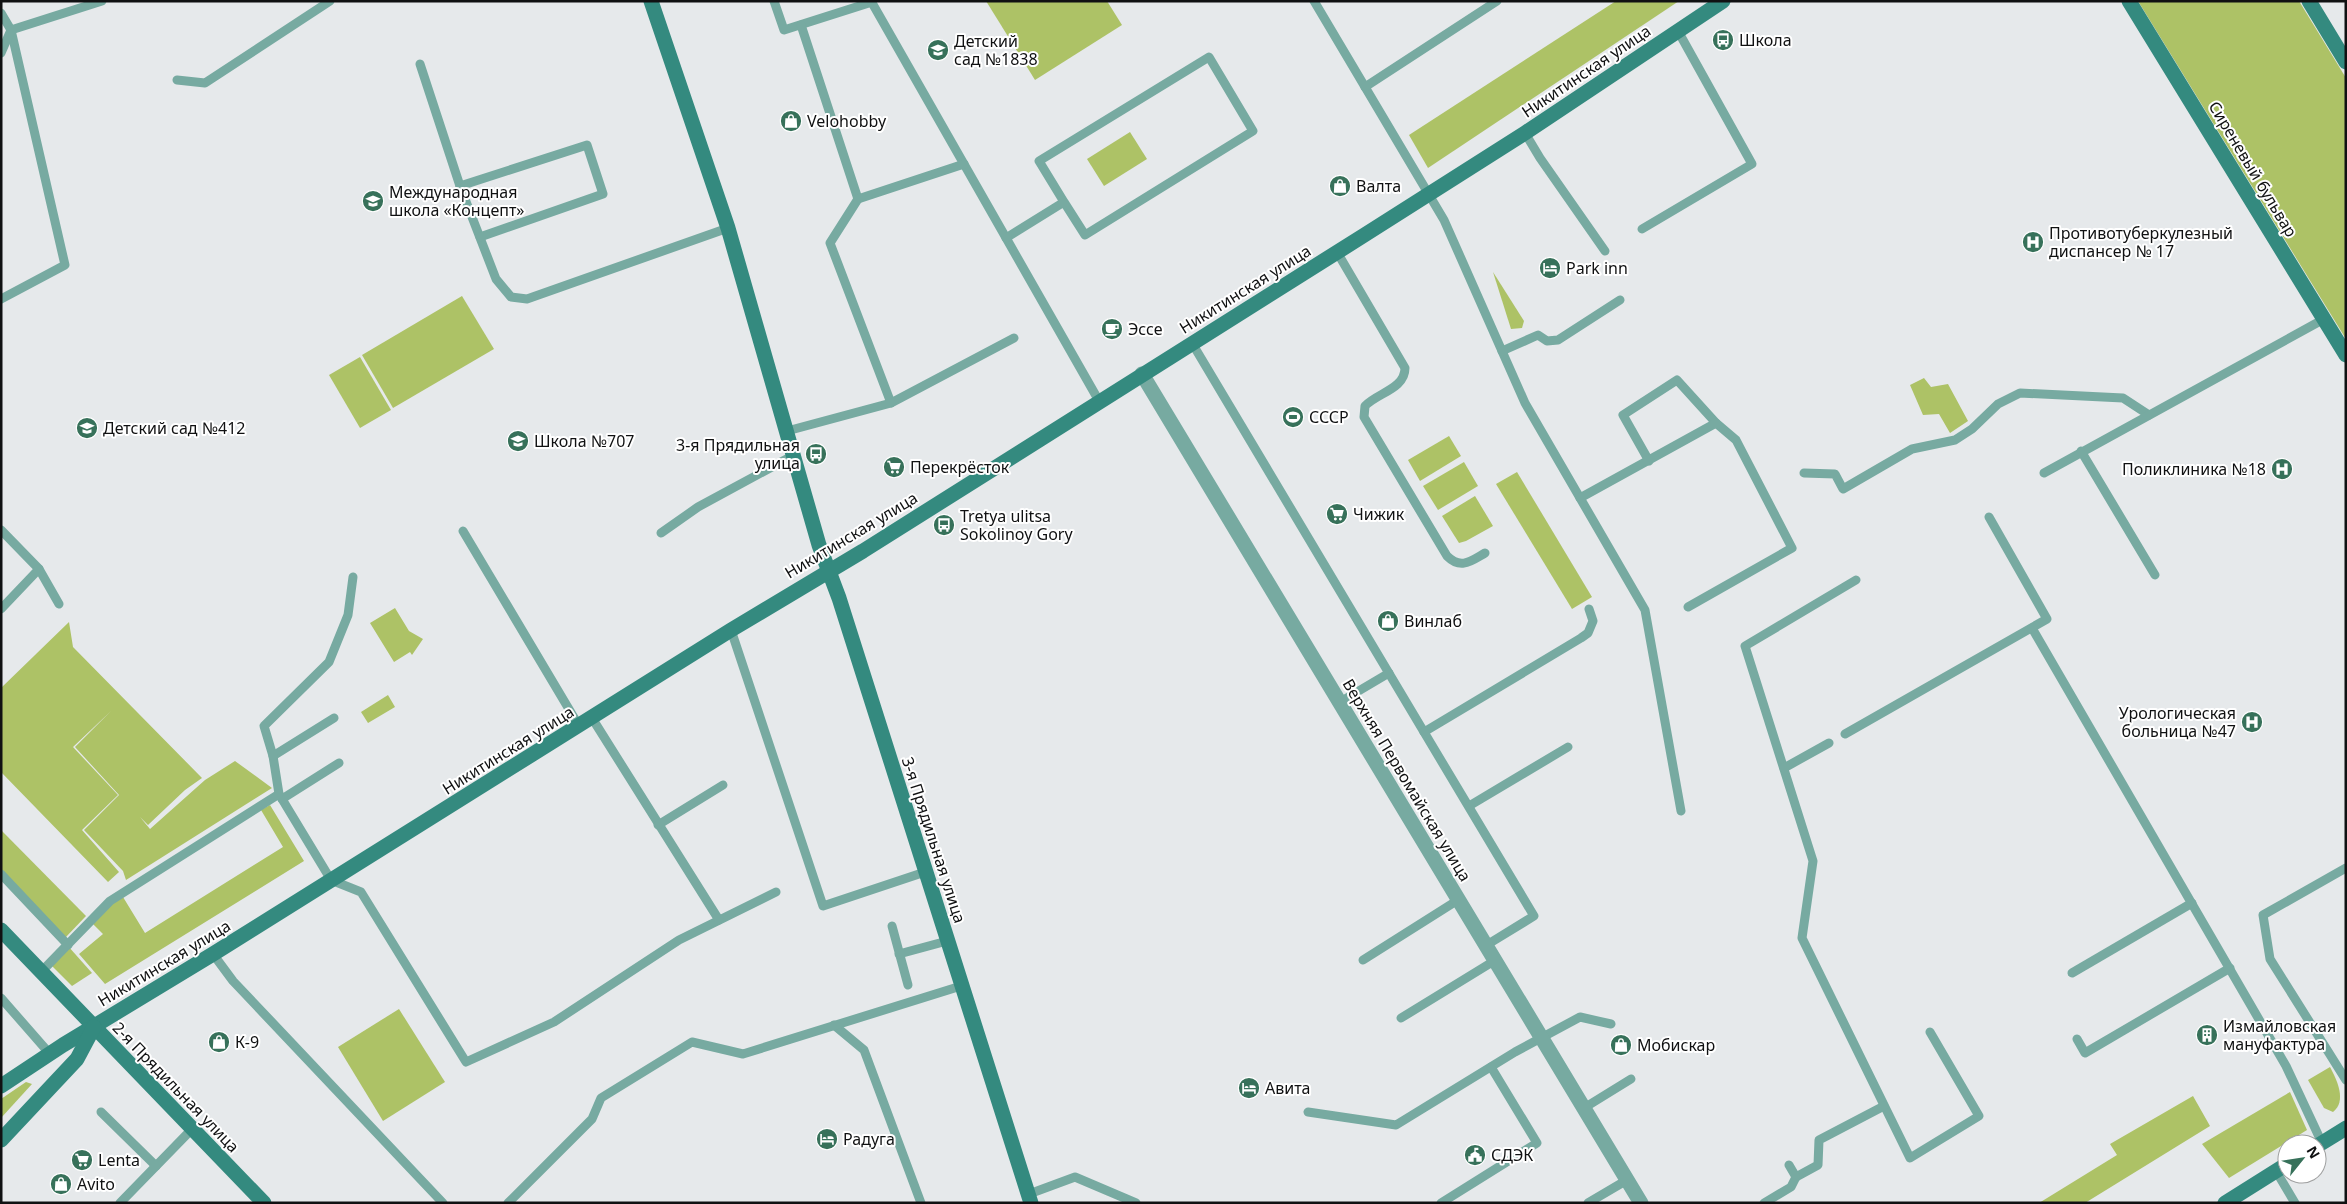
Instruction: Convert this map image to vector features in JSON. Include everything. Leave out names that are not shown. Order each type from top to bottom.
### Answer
[{"type":"street","name":"3-я Прядильная улица","points":[[651,1],[728,228],[819,545],[830,571],[1030,1198]]},
{"type":"street","name":"Никитинская улица","points":[[1,1086],[731,630],[830,571],[1338,252],[1525,133],[1723,1]]},
{"type":"street","name":"Сиреневый бульвар","points":[[2129,1],[2346,355]]},
{"type":"street","points":[[2309,1],[2346,62]]},
{"type":"street","name":"Верхняя Первомайская улица","points":[[1142,374],[1640,1203]]},
{"type":"street","name":"2-я Прядильная улица","points":[[1,930],[264,1203]]},
{"type":"street","points":[[1,1140],[77,1059],[94,1027]]},
{"type":"street","points":[[2327,1140],[2346,1128]]},
{"type":"street","points":[[2225,1203],[2277,1171]]},
{"type":"lane","points":[[1,53],[12,30],[102,1]]},
{"type":"lane","points":[[177,80],[205,83],[330,1]]},
{"type":"lane","points":[[774,1],[784,30],[872,1],[1099,401]]},
{"type":"lane","points":[[1314,1],[1444,220],[1525,403],[1645,610],[1682,811]]},
{"type":"lane","points":[[1365,87],[1497,1]]},
{"type":"lane","points":[[1,13],[12,30],[65,265],[1,299]]},
{"type":"lane","points":[[801,25],[858,199]]},
{"type":"lane","points":[[1642,230],[1752,164],[1678,31]]},
{"type":"lane","points":[[1209,57],[1253,131],[1085,235],[1064,202],[1039,162],[1209,57]]},
{"type":"lane","points":[[420,64],[460,186],[496,279],[511,297],[527,299],[728,228]]},
{"type":"lane","points":[[1525,133],[1540,158],[1605,251]]},
{"type":"lane","points":[[460,186],[587,145],[603,194],[480,237]]},
{"type":"lane","points":[[891,403],[830,243],[858,199],[964,164]]},
{"type":"lane","points":[[1006,238],[1064,202]]},
{"type":"lane","points":[[1338,252],[1405,368],[1404,376],[1396,386],[1365,406],[1364,417],[1447,556],[1458,564],[1465,564],[1485,553]]},
{"type":"lane","points":[[1502,351],[1538,335],[1547,341],[1558,340],[1620,300]]},
{"type":"lane","points":[[2044,473],[2324,319]]},
{"type":"lane","points":[[787,431],[891,403],[1014,338]]},
{"type":"lane","points":[[1192,343],[1534,916],[1485,946]]},
{"type":"lane","points":[[1649,461],[1623,415],[1676,380],[1716,423],[1736,440],[1792,548],[1688,608]]},
{"type":"lane","points":[[1804,473],[1835,474],[1844,489],[1912,449],[1955,440],[1972,429],[1998,404],[2020,393],[2123,398],[2149,415]]},
{"type":"lane","points":[[1580,498],[1716,423]]},
{"type":"lane","points":[[2081,451],[2155,575]]},
{"type":"lane","points":[[661,533],[698,507],[794,455]]},
{"type":"lane","points":[[1845,734],[2048,619],[1989,517]]},
{"type":"lane","points":[[1,530],[39,569],[59,604]]},
{"type":"lane","points":[[463,531],[585,722],[658,825],[719,920]]},
{"type":"lane","points":[[1,609],[39,569]]},
{"type":"lane","points":[[353,577],[348,615],[329,662],[264,726],[273,756],[281,796],[331,880],[361,892],[466,1062],[554,1022],[679,940],[776,892]]},
{"type":"lane","points":[[1856,580],[1745,646],[1812,861],[1802,938],[1910,1158],[1979,1116],[1930,1032]]},
{"type":"lane","points":[[1424,732],[1581,638],[1588,632],[1593,621],[1589,609]]},
{"type":"lane","points":[[2032,628],[2286,1066],[2315,1134]]},
{"type":"lane","points":[[731,630],[823,906],[926,872]]},
{"type":"lane","points":[[1340,702],[1390,673]]},
{"type":"lane","points":[[273,756],[334,718]]},
{"type":"lane","points":[[1784,768],[1829,743]]},
{"type":"lane","points":[[1469,806],[1568,747]]},
{"type":"lane","points":[[41,972],[110,901],[281,796],[339,763]]},
{"type":"lane","points":[[658,825],[723,785]]},
{"type":"lane","points":[[2346,868],[2263,915],[2270,959],[2346,1080]]},
{"type":"lane","points":[[1,874],[68,945]]},
{"type":"lane","points":[[1363,960],[1458,900]]},
{"type":"lane","points":[[2072,973],[2192,903]]},
{"type":"lane","points":[[892,926],[908,985]]},
{"type":"lane","points":[[899,954],[947,941]]},
{"type":"lane","points":[[213,954],[233,981],[444,1203]]},
{"type":"lane","points":[[1401,1018],[1494,961]]},
{"type":"lane","points":[[2078,1039],[2086,1053],[2230,968]]},
{"type":"lane","points":[[508,1203],[592,1118],[601,1098],[692,1042],[743,1054],[961,986]]},
{"type":"lane","points":[[1,998],[50,1054]]},
{"type":"lane","points":[[1308,1112],[1396,1125],[1540,1037],[1580,1018],[1611,1024]]},
{"type":"lane","points":[[834,1025],[864,1050],[921,1203]]},
{"type":"lane","points":[[1441,1203],[1537,1143],[1491,1066]]},
{"type":"lane","points":[[1584,1108],[1631,1079]]},
{"type":"lane","points":[[1764,1203],[1791,1187],[1796,1177],[1818,1166],[1819,1140],[1884,1106]]},
{"type":"lane","points":[[102,1112],[156,1166]]},
{"type":"lane","points":[[120,1203],[193,1128]]},
{"type":"lane","points":[[1789,1165],[1796,1177]]},
{"type":"lane","points":[[1030,1198],[1075,1177],[1136,1203]]},
{"type":"lane","points":[[1588,1203],[1627,1180]]},
{"type":"lane","points":[[2288,1184],[2295,1203]]},
{"type":"green space","points":[[986,1],[1107,1],[1122,25],[1035,80]]},
{"type":"green space","points":[[1616,1],[1679,1],[1428,168],[1409,135]]},
{"type":"green space","points":[[2138,1],[2299,1],[2346,78],[2346,339]]},
{"type":"green space","points":[[1130,132],[1147,159],[1104,186],[1087,159]]},
{"type":"green space","points":[[1493,272],[1524,321],[1522,328],[1511,329]]},
{"type":"green space","points":[[462,296],[494,349],[393,408],[362,355]]},
{"type":"green space","points":[[360,357],[391,410],[360,428],[329,375]]},
{"type":"green space","points":[[1924,378],[1931,387],[1948,384],[1968,421],[1950,433],[1939,414],[1923,415],[1910,385]]},
{"type":"green space","points":[[1449,436],[1461,456],[1420,481],[1408,460]]},
{"type":"green space","points":[[1464,462],[1478,486],[1438,510],[1423,486]]},
{"type":"green space","points":[[1517,472],[1592,597],[1572,609],[1496,484]]},
{"type":"green space","points":[[1475,496],[1493,526],[1459,543],[1442,516]]},
{"type":"green space","points":[[395,608],[409,631],[423,639],[412,655],[410,652],[394,662],[370,623]]},
{"type":"green space","points":[[69,622],[73,647],[202,778],[185,790],[148,825],[140,817],[150,829],[205,780],[235,761],[272,788],[126,880],[123,871],[84,830],[119,795],[75,747],[111,711],[73,747],[118,795],[82,830],[119,872],[108,882],[1,772],[1,688]]},
{"type":"green space","points":[[388,695],[395,707],[368,723],[361,712]]},
{"type":"green space","points":[[270,805],[304,861],[105,984],[79,954],[103,934],[93,924],[113,903],[123,897],[145,933],[283,847],[261,810]]},
{"type":"green space","points":[[1,830],[86,916],[65,938],[1,870]]},
{"type":"green space","points":[[68,946],[92,973],[72,986],[50,964]]},
{"type":"green space","points":[[399,1009],[445,1082],[383,1121],[338,1047]]},
{"type":"green space","points":[[2330,1067],[2338,1084],[2340,1096],[2337,1107],[2333,1112],[2324,1108],[2308,1080]]},
{"type":"green space","points":[[26,1082],[32,1084],[1,1118],[1,1099]]},
{"type":"green space","points":[[2290,1092],[2307,1130],[2300,1134],[2277,1134],[2277,1148],[2229,1178],[2202,1144]]},
{"type":"green space","points":[[2193,1096],[2210,1126],[2085,1203],[2039,1203],[2117,1155],[2110,1144]]},
{"type":"place","name":"Школа","points":[[1723,40]]},
{"type":"place","name":"Детский сад №1838","points":[[938,50]]},
{"type":"place","name":"Velohobby","points":[[791,121]]},
{"type":"place","name":"Валта","points":[[1340,186]]},
{"type":"place","name":"Международная школа «Концепт»","points":[[373,201]]},
{"type":"place","name":"Противотуберкулезный диспансер № 17","points":[[2033,242]]},
{"type":"place","name":"Park inn","points":[[1550,268]]},
{"type":"place","name":"Эссе","points":[[1112,329]]},
{"type":"place","name":"СССР","points":[[1293,417]]},
{"type":"place","name":"Детский сад №412","points":[[87,428]]},
{"type":"place","name":"Школа №707","points":[[518,441]]},
{"type":"place","name":"3-я Прядильная улица","points":[[816,454]]},
{"type":"place","name":"Перекрёсток","points":[[894,467]]},
{"type":"place","name":"Поликлиника №18","points":[[2282,469]]},
{"type":"place","name":"Чижик","points":[[1337,514]]},
{"type":"place","name":"Tretya ulitsa Sokolinoy Gory","points":[[944,525]]},
{"type":"place","name":"Винлаб","points":[[1388,621]]},
{"type":"place","name":"Урологическая больница №47","points":[[2252,722]]},
{"type":"place","name":"Измайловская мануфактура","points":[[2207,1035]]},
{"type":"place","name":"К-9","points":[[219,1042]]},
{"type":"place","name":"Мобискар","points":[[1621,1045]]},
{"type":"place","name":"Авита","points":[[1249,1088]]},
{"type":"place","name":"Радуга","points":[[827,1139]]},
{"type":"place","name":"СДЭК","points":[[1475,1155]]},
{"type":"place","name":"Lenta","points":[[82,1160]]},
{"type":"place","name":"Avito","points":[[61,1184]]}]
